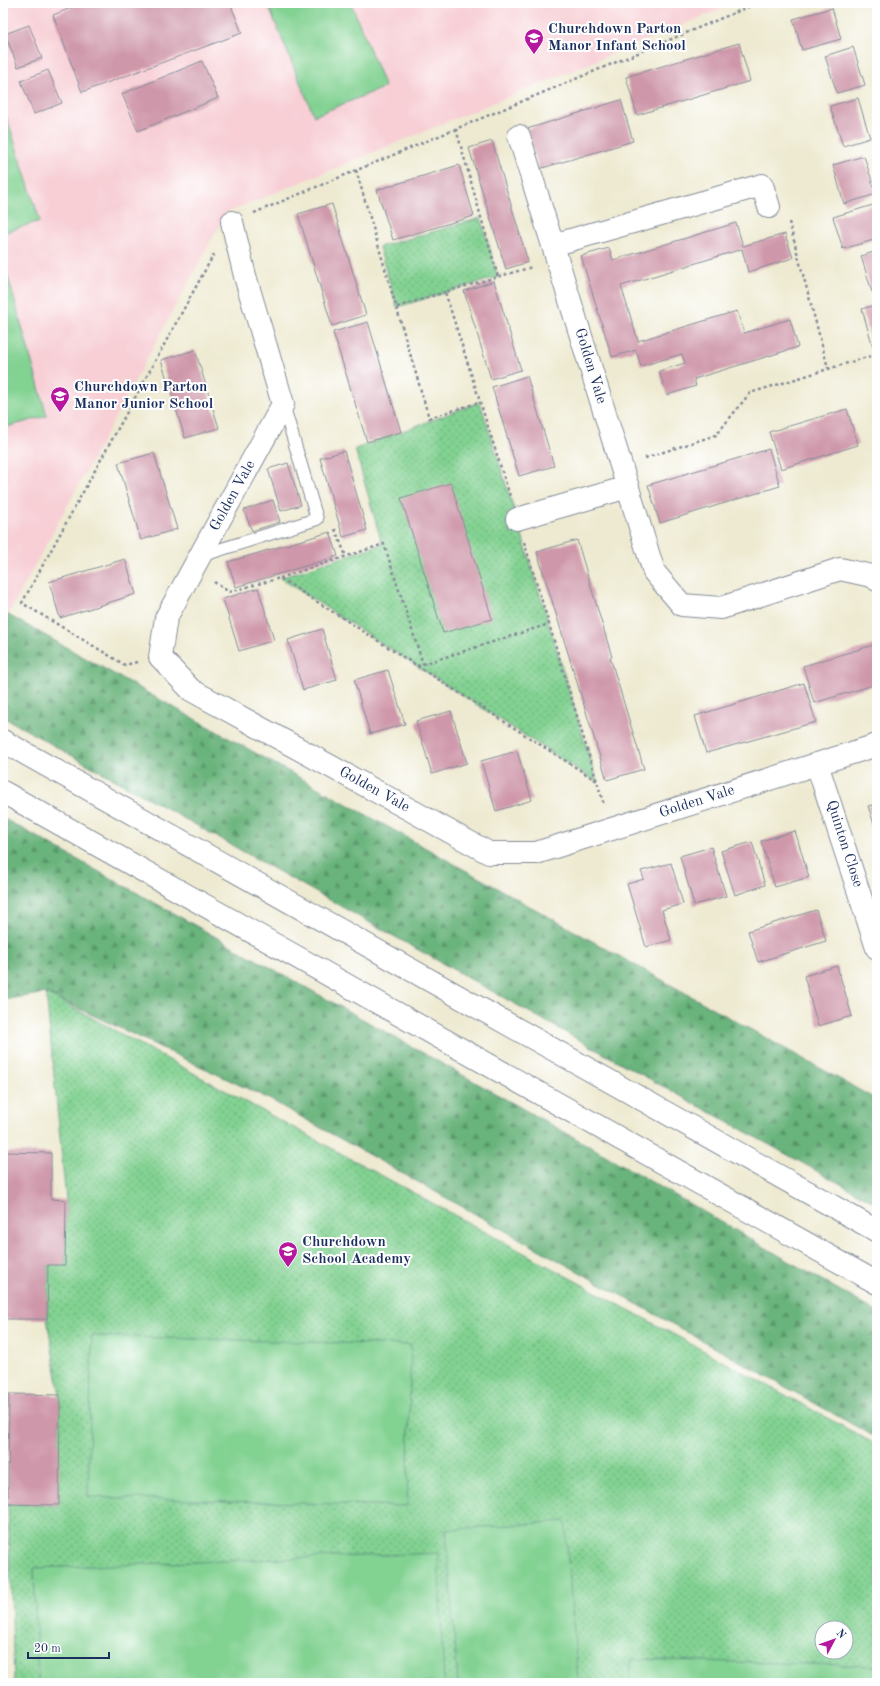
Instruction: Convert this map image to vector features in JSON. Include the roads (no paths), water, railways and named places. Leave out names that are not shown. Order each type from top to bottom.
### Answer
[{"type":"main road","name":"Golden Vale","points":[[519,136],[654,572],[682,605],[721,608],[840,568],[876,577],[877,580]]},
{"type":"main road","points":[[553,245],[762,185],[769,207]]},
{"type":"main road","points":[[232,222],[245,276],[283,404]]},
{"type":"main road","name":"Golden Vale","points":[[283,404],[166,618],[160,657],[191,690],[489,853],[536,853],[877,745]]},
{"type":"main road","points":[[518,519],[628,487]]},
{"type":"main road","points":[[3,741],[877,1230]]},
{"type":"main road","name":"Quinton Close","points":[[818,764],[877,948]]},
{"type":"main road","points":[[3,792],[877,1283]]},
{"type":"lane","points":[[196,562],[317,519],[283,404]]},
{"type":"place","name":"Churchdown Parton Manor Infant School","points":[[534,55]]},
{"type":"place","name":"Churchdown Parton Manor Junior School","points":[[60,413]]},
{"type":"place","name":"Churchdown School Academy","points":[[288,1268]]}]
